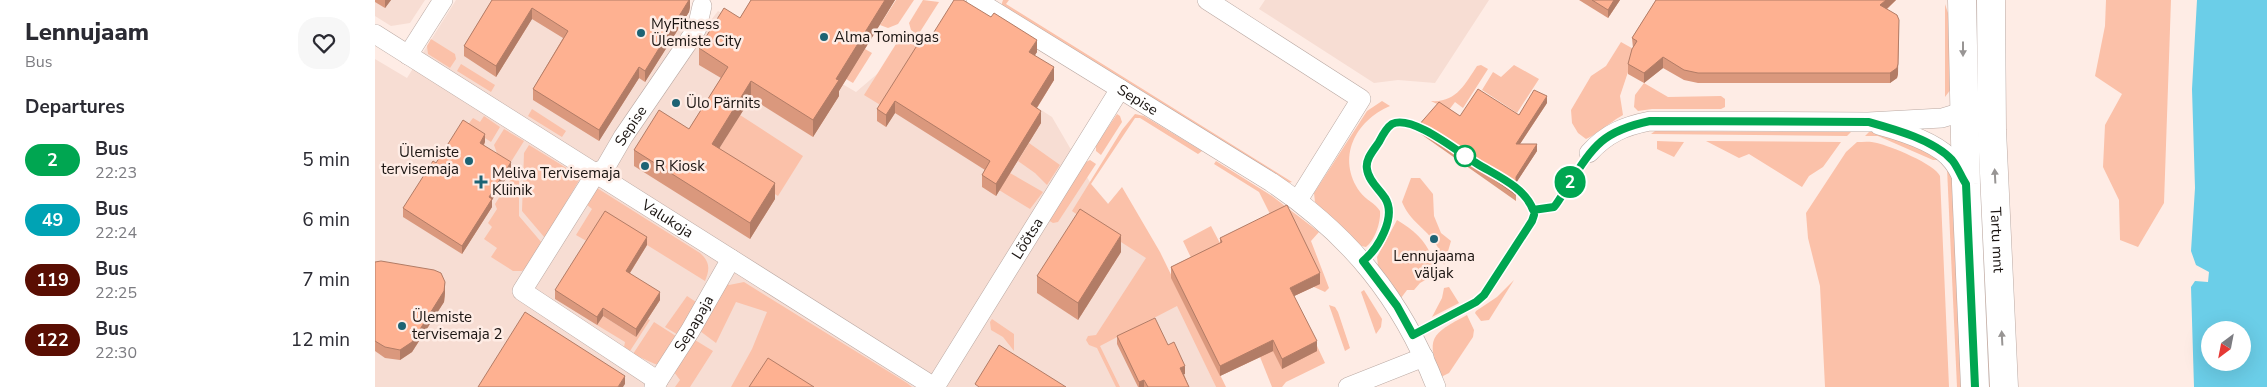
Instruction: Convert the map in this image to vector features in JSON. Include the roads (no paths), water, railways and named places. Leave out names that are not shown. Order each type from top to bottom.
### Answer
[{"type":"highway","name":"Tartu mnt","points":[[1962,0],[1963,113],[1975,387]]},
{"type":"highway","name":"Tartu mnt","points":[[1991,0],[1992,92],[2004,387]]},
{"type":"street","points":[[408,55],[443,0]]},
{"type":"street","name":"Sepise","points":[[976,0],[1298,200],[1345,242],[1374,274],[1397,306],[1424,356],[1436,387]]},
{"type":"street","points":[[1207,0],[1361,99],[1298,200]]},
{"type":"street","name":"Sepise","points":[[656,384],[522,291],[596,173],[605,168],[623,137],[697,28],[701,6]]},
{"type":"street","name":"Valukoja","points":[[375,34],[935,387]]},
{"type":"street","name":"Lõõtsa","points":[[935,387],[1120,89]]},
{"type":"street","points":[[1589,153],[1602,140],[1621,128],[1650,121],[1869,122],[1942,118],[1963,113],[1983,104],[1992,92]]},
{"type":"street","points":[[1869,122],[1899,131],[1942,152],[1953,161],[1966,184]]},
{"type":"street","name":"Sepapaja","points":[[656,384],[690,331],[731,259]]},
{"type":"street","points":[[1348,387],[1424,356]]},
{"type":"water","points":[[2197,0],[2267,0],[2267,387],[2194,387],[2191,287],[2195,281],[2208,282],[2209,272],[2196,265],[2191,251],[2195,188],[2192,89]]},
{"type":"place","name":"MyFitness Ülemiste City","points":[[641,33]]},
{"type":"place","name":"Alma Tomingas","points":[[824,37]]},
{"type":"place","name":"Ülo Pärnits","points":[[676,103]]},
{"type":"place","name":"Ülemiste tervisemaja","points":[[469,161]]},
{"type":"place","name":"R Kiosk","points":[[645,166]]},
{"type":"place","name":"Meliva Tervisemaja Kliinik","points":[[481,182]]},
{"type":"place","name":"Lennujaama väljak","points":[[1434,239]]},
{"type":"place","name":"Ülemiste tervisemaja 2","points":[[402,326]]}]
